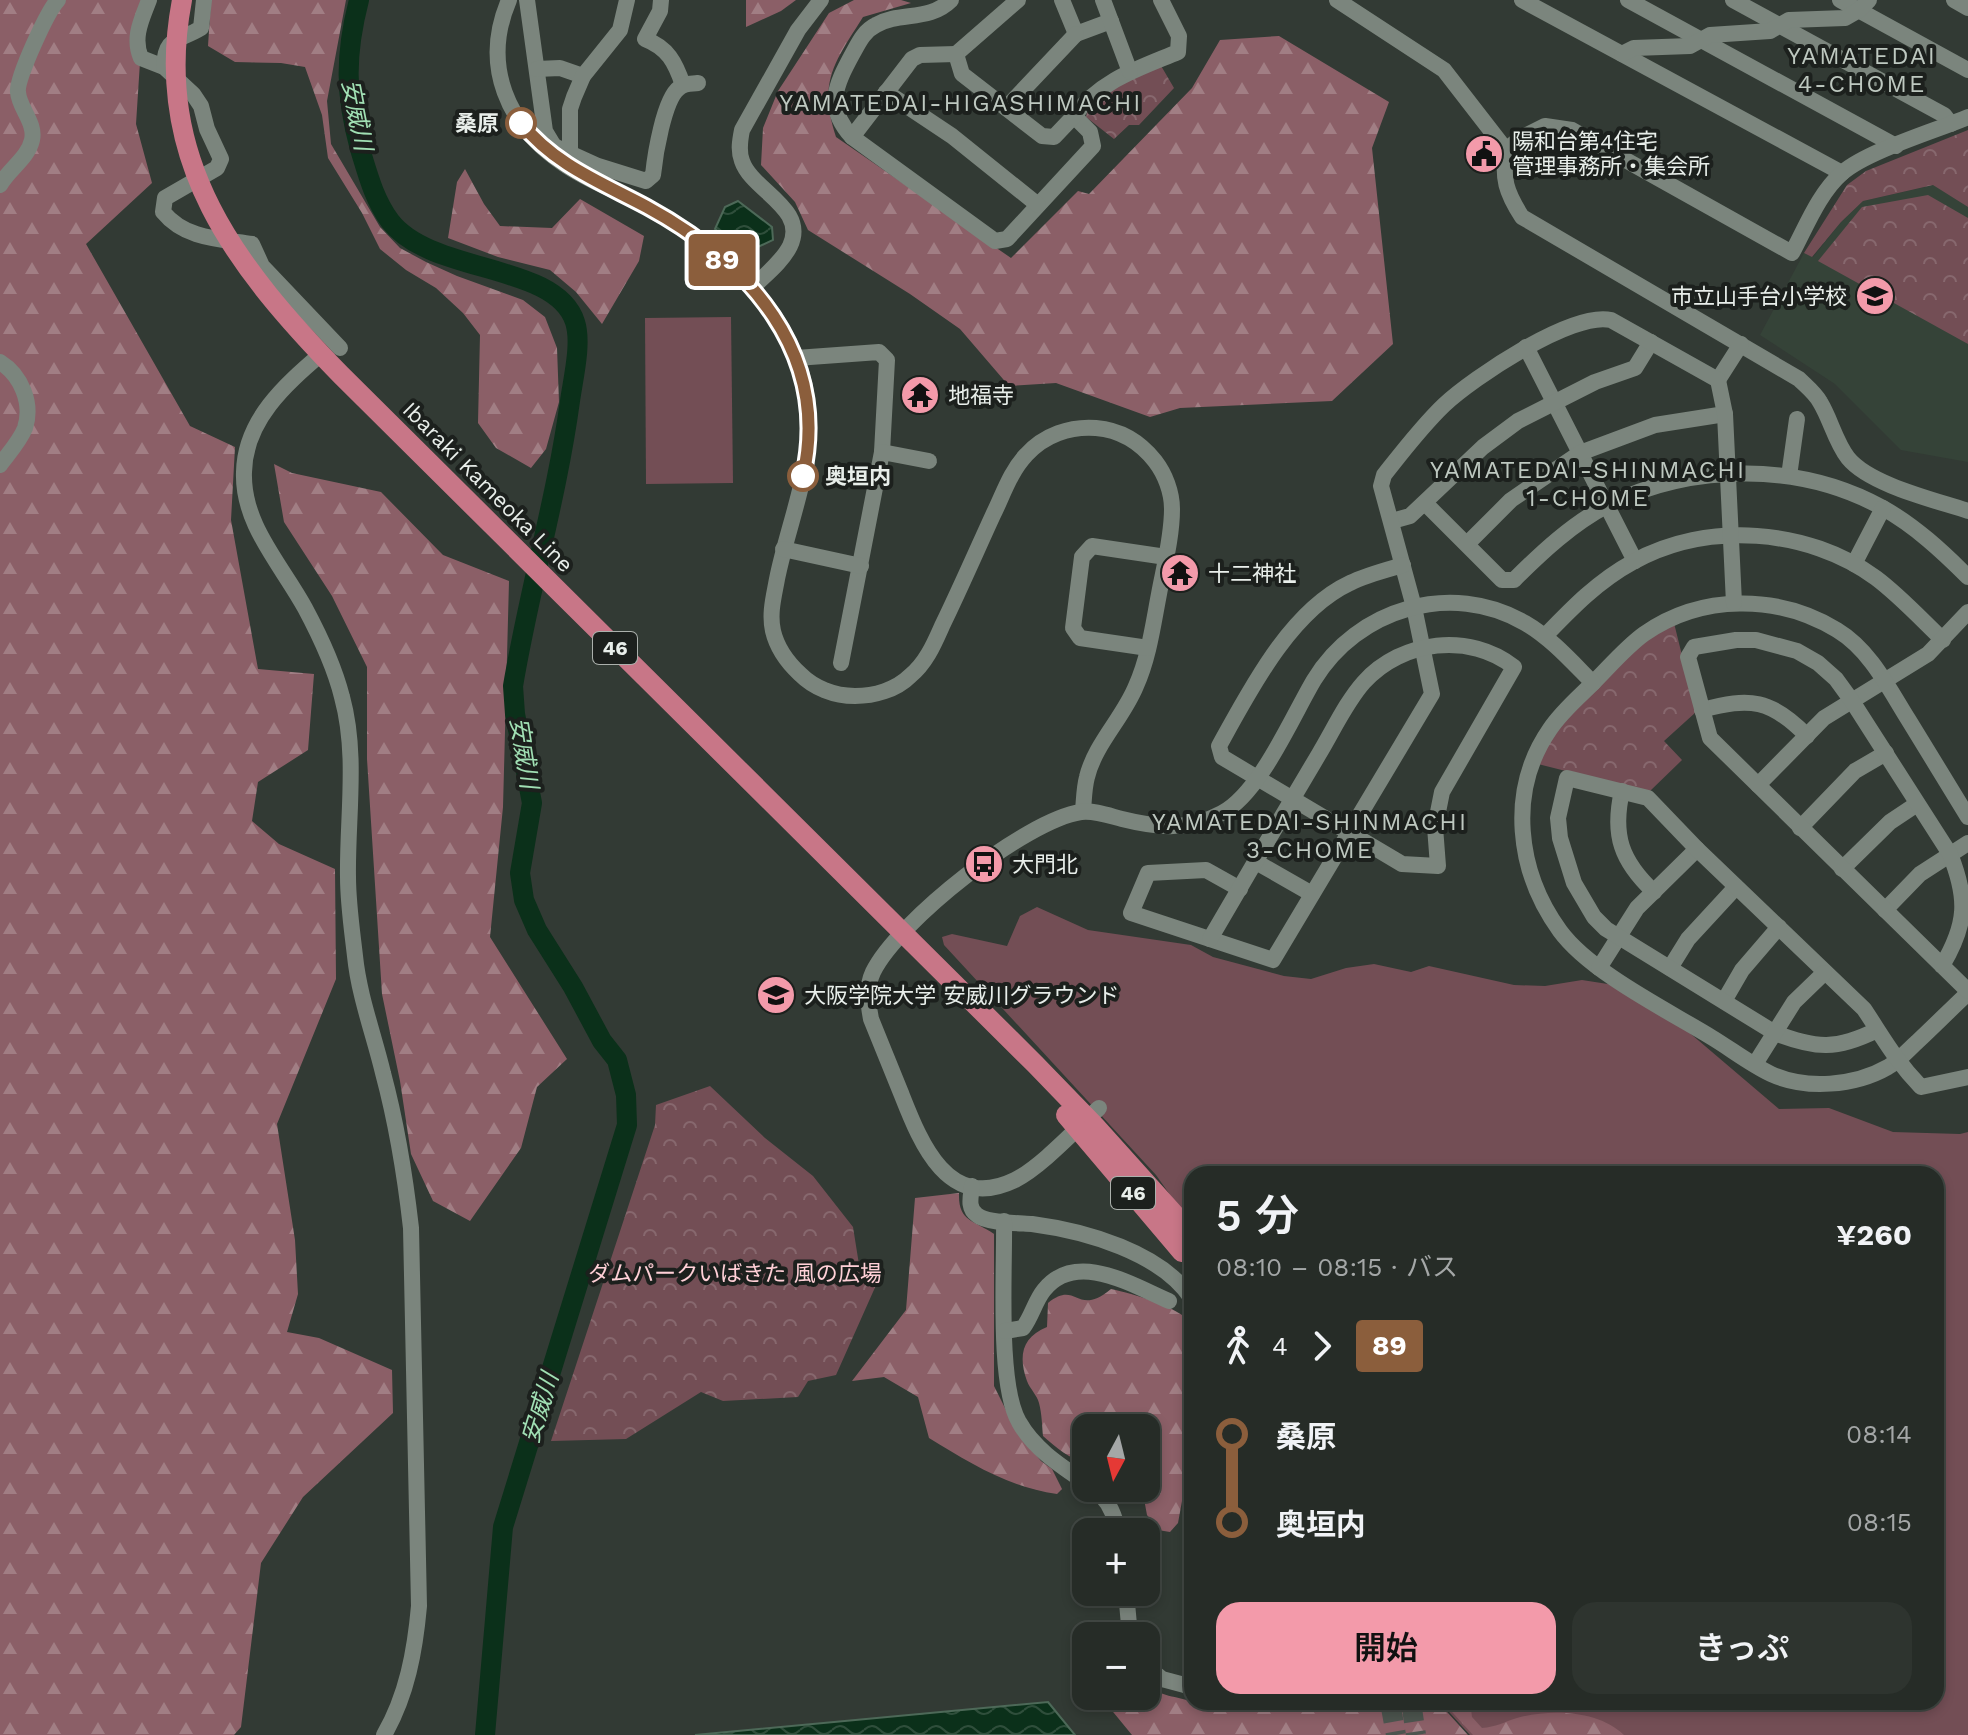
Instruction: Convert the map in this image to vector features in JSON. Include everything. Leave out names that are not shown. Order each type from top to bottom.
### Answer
[{"type":"main road","name":"Ibaraki Kameoka Line","points":[[180,9],[179,103],[195,170],[205,198],[253,277],[330,351],[341,375],[896,927],[923,950],[1030,1067],[1093,1123],[1184,1239]]},
{"type":"street","points":[[0,185],[32,142],[33,131],[18,92],[19,78],[45,17],[58,0]]},
{"type":"street","points":[[149,0],[137,36],[141,58],[164,67],[193,94],[201,106],[207,129],[221,159],[217,168],[165,198],[163,212],[171,223],[194,235],[252,244],[262,266],[330,351],[293,378],[256,424],[244,470],[251,515],[304,607],[331,662],[343,701],[348,734],[350,793],[348,879],[358,977],[399,1138],[411,1228],[419,1606],[409,1671],[384,1735]]},
{"type":"street","points":[[164,67],[165,50],[169,44],[201,28],[204,0]]},
{"type":"street","points":[[509,0],[498,33],[497,66],[505,97],[521,123],[557,150],[646,181],[653,175],[672,95],[690,84],[668,53],[658,44],[645,39],[660,11],[661,0]]},
{"type":"street","points":[[527,0],[545,131],[568,167],[650,208],[685,231],[753,287],[773,313],[796,358],[808,401],[809,443],[771,611],[773,630],[786,660],[809,682],[825,691],[857,696],[893,688],[908,679],[920,666],[950,611],[1014,471],[1033,448],[1054,435],[1077,428],[1105,429],[1122,434],[1153,459],[1163,473],[1172,507],[1166,557],[1148,648],[1130,700],[1092,763],[1087,776],[1083,811]]},
{"type":"street","points":[[557,150],[583,76],[620,30],[627,0]]},
{"type":"street","points":[[753,287],[782,259],[794,234],[784,207],[745,170],[741,158],[742,130],[798,30],[821,0]]},
{"type":"street","points":[[951,0],[936,11],[877,24],[864,33],[836,88],[838,118],[852,137],[995,241],[1007,239],[1093,146],[1090,132],[1074,116]]},
{"type":"street","points":[[852,137],[912,59],[920,55],[956,54],[1018,0]]},
{"type":"street","points":[[1062,0],[1076,34]]},
{"type":"street","points":[[1103,0],[1130,72]]},
{"type":"street","points":[[956,54],[962,74],[1042,136],[1054,137],[1088,97],[1130,72],[1178,52],[1179,36],[1161,0]]},
{"type":"street","points":[[1337,0],[1444,70],[1506,150]]},
{"type":"street","points":[[1522,0],[1842,173]]},
{"type":"street","points":[[1628,0],[1896,146]]},
{"type":"street","points":[[1733,0],[1944,115],[1951,124]]},
{"type":"street","points":[[1840,0],[1864,5],[1968,70]]},
{"type":"street","points":[[1954,0],[1968,8]]},
{"type":"street","points":[[1622,54],[1634,48],[1690,46],[1710,35],[1770,31],[1789,20],[1845,18],[1864,5]]},
{"type":"street","points":[[1006,108],[1076,34],[1111,21]]},
{"type":"street","points":[[537,69],[560,68],[583,76]]},
{"type":"street","points":[[886,92],[952,136],[1038,205]]},
{"type":"street","points":[[1968,117],[1860,161],[1842,173],[1827,191],[1792,253],[1572,130],[1545,126],[1519,139],[1506,150],[1503,171],[1509,197],[1522,217],[1799,379],[1819,400],[1837,440],[1850,460],[1862,471],[1968,511]]},
{"type":"street","points":[[1240,889],[1206,870],[1148,873],[1131,913],[1273,960],[1432,694],[1424,647],[1381,486],[1384,475],[1444,405],[1467,385],[1526,347],[1601,318],[1611,320],[1718,380]]},
{"type":"street","points":[[1392,521],[1410,516],[1483,447],[1518,421],[1553,401],[1635,368],[1651,342]]},
{"type":"street","points":[[1734,603],[1725,414],[1718,380],[1741,344]]},
{"type":"street","points":[[1526,347],[1635,561]]},
{"type":"street","points":[[796,358],[879,352],[887,360],[882,452],[841,663]]},
{"type":"street","points":[[0,362],[21,383],[26,402],[25,428],[0,465]]},
{"type":"street","points":[[1467,544],[1511,500],[1580,453],[1655,425],[1725,414]]},
{"type":"street","points":[[1789,476],[1797,419]]},
{"type":"street","points":[[882,452],[929,461]]},
{"type":"street","points":[[1425,503],[1502,580],[1514,580],[1552,543],[1607,506],[1643,490],[1729,473],[1789,476],[1855,495],[1883,508],[1915,529],[1968,577]]},
{"type":"street","points":[[1854,564],[1883,508]]},
{"type":"street","points":[[1545,636],[1598,584],[1635,561],[1665,549],[1731,535],[1772,537],[1804,543],[1854,564],[1904,601],[1943,640]]},
{"type":"street","points":[[1148,648],[1080,638],[1073,628],[1082,557],[1092,546],[1166,557]]},
{"type":"street","points":[[783,549],[861,566]]},
{"type":"street","points":[[1210,939],[1292,800],[1365,681],[1400,657],[1424,647],[1450,645],[1490,652],[1514,667],[1442,792],[1435,827],[1438,866],[1402,864],[1292,800],[1222,757],[1219,746],[1277,651],[1301,618],[1350,583],[1403,565]]},
{"type":"street","points":[[1093,1123],[1017,1179],[994,1186],[972,1186],[937,1167],[918,1136],[871,1019],[868,986],[896,927],[1027,833],[1053,820],[1083,811],[1143,824],[1179,827],[1196,824],[1225,812],[1240,800],[1257,779],[1331,656],[1366,625],[1388,614],[1414,607],[1458,603],[1481,606],[1513,617],[1545,636],[1593,683]]},
{"type":"street","points":[[1942,966],[1955,944],[1965,912],[1962,878],[1950,854],[1852,701],[1836,679],[1797,651],[1756,640],[1736,640],[1694,647],[1688,657],[1710,738],[1968,992],[1896,1061],[1862,1078],[1826,1084],[1787,1080],[1755,1064],[1599,968],[1571,945],[1548,912],[1525,856],[1521,812],[1530,767],[1538,748],[1560,716],[1593,683],[1641,636],[1662,622],[1707,606],[1734,603],[1763,604],[1806,615],[1838,630],[1864,651],[1968,817]]},
{"type":"street","points":[[1758,785],[1824,718],[1928,654],[1968,612]]},
{"type":"street","points":[[1702,710],[1743,701],[1760,703],[1777,710],[1807,736]]},
{"type":"street","points":[[1800,828],[1855,771],[1886,753]]},
{"type":"street","points":[[1877,1030],[1830,1046],[1810,1046],[1775,1033],[1619,937],[1594,917],[1574,883],[1563,850],[1558,818],[1567,778],[1648,798],[1864,1009],[1877,1030],[1896,1061],[1921,1087],[1968,1077]]},
{"type":"street","points":[[1622,791],[1617,813],[1617,832],[1622,850],[1631,867],[1654,892]]},
{"type":"street","points":[[1842,869],[1890,822],[1917,804]]},
{"type":"street","points":[[1885,910],[1920,874],[1968,843]]},
{"type":"street","points":[[1599,968],[1637,908],[1697,849]]},
{"type":"street","points":[[1256,862],[1312,894]]},
{"type":"street","points":[[1670,968],[1688,939],[1736,887]]},
{"type":"street","points":[[1724,1001],[1742,970],[1779,927]]},
{"type":"street","points":[[1755,1064],[1794,1002],[1824,973]]},
{"type":"street","points":[[972,1186],[970,1206],[975,1214],[984,1219],[1080,1233],[1164,1268],[1184,1287]]},
{"type":"street","points":[[1004,1221],[1007,1383],[1018,1420],[1039,1449],[1072,1473]]},
{"type":"street","points":[[1005,1331],[1023,1328],[1042,1293],[1055,1278],[1074,1270],[1098,1273],[1169,1301]]},
{"type":"street","points":[[1160,1677],[1184,1685]]},
{"type":"shaded area","name":"市立山手台小学校","points":[[1934,185],[1968,207],[1968,462],[1901,450],[1835,384],[1760,335],[1804,253],[1813,257],[1841,222],[1863,201]]},
{"type":"green space","points":[[0,0],[144,0],[136,124],[152,183],[86,244],[190,426],[235,447],[231,520],[258,669],[314,674],[308,750],[258,782],[252,821],[279,844],[335,869],[336,979],[277,1124],[295,1240],[298,1294],[287,1332],[319,1338],[392,1370],[393,1413],[303,1497],[261,1563],[241,1727],[234,1735],[0,1735]]},
{"type":"green space","points":[[211,0],[346,0],[327,101],[331,144],[380,227],[400,248],[457,276],[523,300],[545,317],[557,348],[559,402],[546,449],[531,468],[496,448],[478,423],[480,335],[463,313],[436,288],[380,249],[328,158],[322,115],[305,67],[235,62],[208,46]]},
{"type":"green space","points":[[746,0],[796,0],[781,11],[746,27]]},
{"type":"green space","points":[[854,0],[901,0],[911,3],[863,17],[844,47],[829,87],[836,137],[1011,258],[1078,191],[1089,194],[1192,88],[1220,40],[1279,36],[1389,102],[1372,148],[1393,344],[1332,401],[1180,408],[1150,417],[1056,383],[1009,386],[960,329],[808,230],[795,202],[761,165],[763,128],[778,91],[829,13]]},
{"type":"green space","points":[[1160,64],[1174,88],[1139,125],[1129,125],[1114,139],[1086,117],[1088,108],[1117,84]]},
{"type":"green space","points":[[1968,130],[1968,207],[1933,185],[1863,201],[1812,257],[1804,253],[1847,185],[1866,171]]},
{"type":"green space","points":[[465,169],[500,226],[552,228],[580,199],[644,236],[639,261],[602,324],[576,292],[550,270],[498,257],[448,238],[457,182]]},
{"type":"green space","points":[[1928,195],[1968,218],[1968,344],[1818,261],[1862,207]]},
{"type":"green space","points":[[731,317],[733,483],[646,484],[645,318]]},
{"type":"green space","points":[[274,464],[292,473],[381,492],[443,555],[509,581],[503,807],[490,937],[567,1059],[537,1087],[521,1148],[470,1221],[433,1201],[411,1154],[382,994],[367,759],[367,667],[332,596],[284,522]]},
{"type":"green space","points":[[1674,623],[1696,712],[1664,741],[1682,760],[1649,792],[1538,764],[1556,729],[1636,646]]},
{"type":"green space","points":[[1037,907],[1088,930],[1191,945],[1213,957],[1284,976],[1311,979],[1346,968],[1374,964],[1411,972],[1429,966],[1514,985],[1545,986],[1582,980],[1627,987],[1658,1006],[1779,1109],[1829,1108],[1893,1132],[1968,1132],[1968,1735],[1470,1735],[1447,1710],[1944,1710],[1944,1166],[1184,1166],[1184,1215],[1156,1175],[944,945],[942,937],[952,934],[1007,946],[1020,916]]},
{"type":"green space","name":"ダムパークいばきた 風の広場","points":[[710,1086],[765,1138],[813,1176],[853,1227],[861,1277],[877,1283],[836,1375],[808,1381],[798,1397],[723,1401],[701,1392],[626,1439],[551,1441],[655,1125],[656,1105]]},
{"type":"green space","points":[[959,1193],[964,1215],[994,1234],[994,1386],[1017,1432],[1041,1461],[1052,1469],[1062,1489],[1057,1494],[1006,1480],[929,1438],[918,1397],[884,1377],[852,1381],[906,1310],[915,1198]]},
{"type":"green space","points":[[1111,1289],[1143,1297],[1184,1316],[1184,1500],[1178,1523],[1170,1532],[1160,1530],[1160,1518],[1149,1518],[1145,1502],[1160,1502],[1160,1414],[1072,1414],[1072,1458],[1043,1436],[1039,1403],[1024,1372],[1024,1348],[1032,1336],[1047,1327],[1048,1303],[1065,1295],[1090,1300]]},
{"type":"green space","points":[[1160,1692],[1184,1700],[1184,1710],[1445,1710],[1468,1735],[1132,1735],[1111,1710],[1160,1710]]},
{"type":"green space","points":[[1450,1710],[1471,1710],[1472,1717],[1482,1728],[1544,1713],[1587,1716],[1624,1735],[1473,1735]]},
{"type":"water","points":[[738,201],[772,227],[773,240],[747,252],[715,229],[725,207]]},
{"type":"water","points":[[1048,1702],[1075,1735],[695,1735]]},
{"type":"waterway","name":"安威川","points":[[359,0],[351,38],[349,92],[360,149],[384,213],[409,238],[434,251],[544,288],[563,303],[575,322],[578,340],[564,437],[513,686],[515,714],[532,803],[520,873],[524,900],[537,930],[602,1041],[617,1060],[626,1095],[627,1125],[503,1527],[485,1735]]},
{"type":"tunnel","points":[[1391,1710],[1396,1735]]},
{"type":"tunnel","points":[[1412,1710],[1416,1735]]},
{"type":"bus line","name":"89","points":[[521,123],[536,142],[568,167],[650,208],[685,231],[721,259],[764,300],[796,358],[808,401],[809,443],[803,476]]},
{"type":"place","name":"桑原","points":[[521,123]]},
{"type":"place","name":"陽和台第4住宅 管理事務所・集会所","points":[[1484,154]]},
{"type":"place","name":"市立山手台小学校","points":[[1875,296]]},
{"type":"place","name":"地福寺","points":[[920,395]]},
{"type":"place","name":"奥垣内","points":[[803,476]]},
{"type":"place","name":"十二神社","points":[[1180,573]]},
{"type":"place","name":"大門北","points":[[984,864]]},
{"type":"place","name":"大阪学院大学 安威川グラウンド","points":[[776,995]]},
{"type":"district","name":"YAMATEDAI 4-CHOME","points":[[1862,70]]},
{"type":"district","name":"YAMATEDAI-HIGASHIMACHI","points":[[961,103]]},
{"type":"district","name":"YAMATEDAI-SHINMACHI 1-CHOME","points":[[1588,484]]},
{"type":"district","name":"YAMATEDAI-SHINMACHI 3-CHOME","points":[[1310,836]]}]
